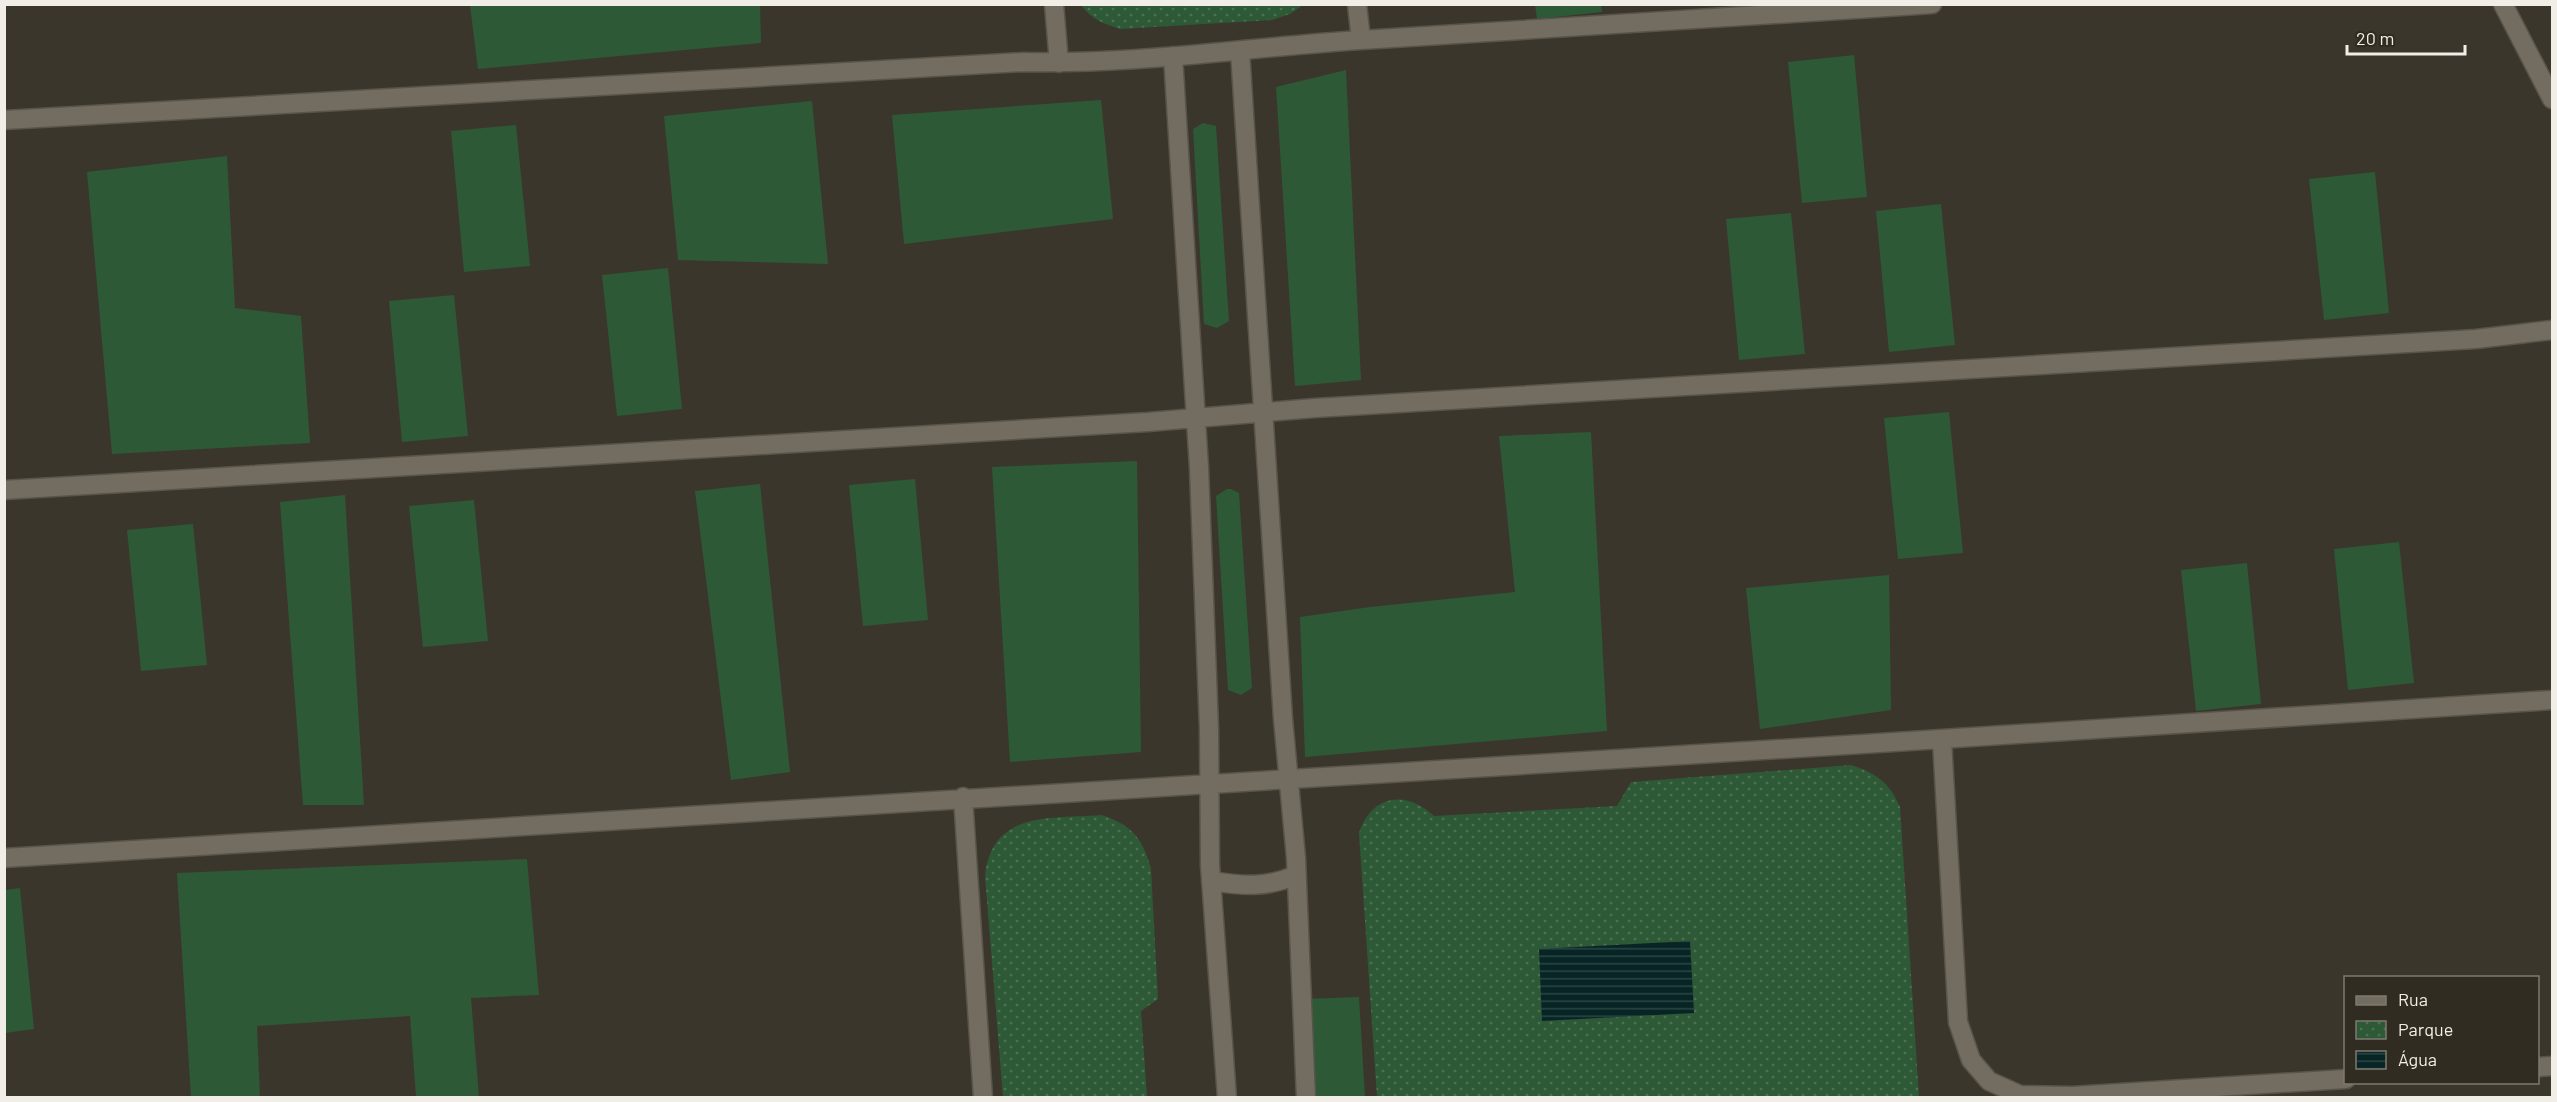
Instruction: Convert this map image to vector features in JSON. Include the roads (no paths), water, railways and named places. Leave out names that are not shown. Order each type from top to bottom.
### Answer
[{"type":"street","points":[[1054,4],[1059,63]]},
{"type":"street","points":[[1357,4],[1360,40]]},
{"type":"street","points":[[4,120],[1011,63],[1059,63],[1240,51],[1360,40],[1932,4]]},
{"type":"street","points":[[2503,4],[2553,99]]},
{"type":"street","points":[[1240,51],[1296,875],[1306,1098]]},
{"type":"street","points":[[1173,56],[1194,368],[1194,419],[1199,468],[1209,728],[1211,881],[1227,1098]]},
{"type":"street","points":[[4,490],[2476,339],[2553,330]]},
{"type":"street","points":[[4,858],[963,797],[1942,740],[2553,700]]},
{"type":"street","points":[[1942,740],[1958,1022],[1971,1060],[1989,1081],[2020,1095],[2072,1096],[2344,1079]]},
{"type":"street","points":[[963,797],[984,1098]]},
{"type":"street","points":[[1211,881],[1256,886],[1277,883],[1296,875]]},
{"type":"water","points":[[1690,941],[1694,1013],[1542,1021],[1539,949]]}]
